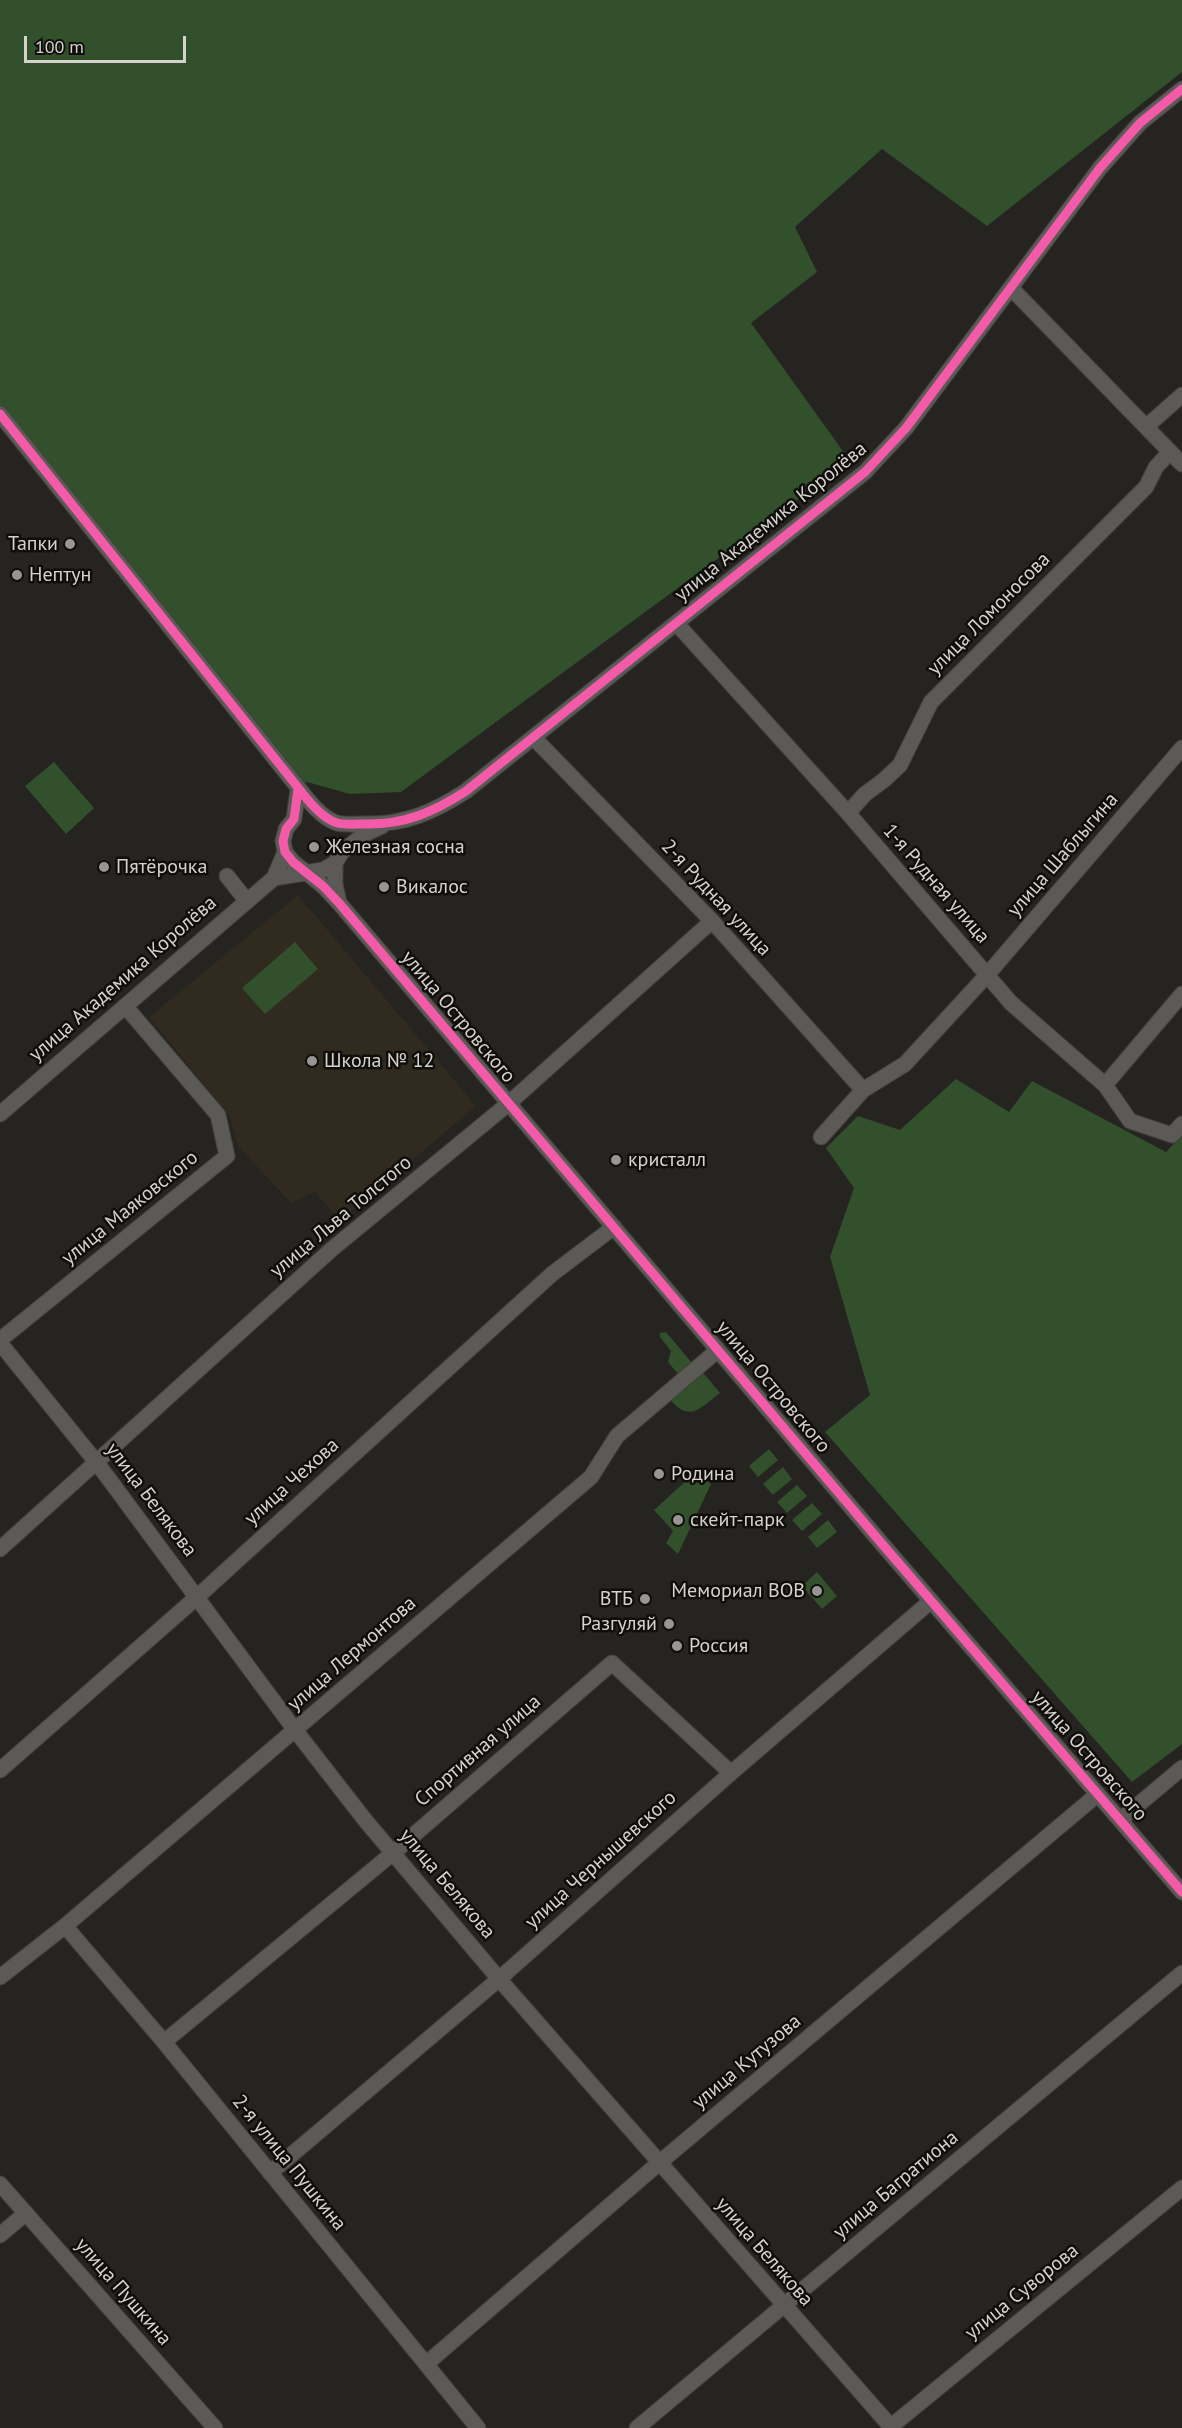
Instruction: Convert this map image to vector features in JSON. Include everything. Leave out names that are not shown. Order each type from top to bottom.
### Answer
[{"type":"street","name":"улица Академика Королёва","points":[[384,825],[407,820],[440,808],[534,738],[844,490],[882,455],[906,428],[1100,168],[1140,123],[1182,89]]},
{"type":"street","points":[[1011,288],[1182,464]]},
{"type":"street","points":[[1147,426],[1182,395]]},
{"type":"street","points":[[0,414],[298,789],[330,819],[343,841],[335,884],[339,903]]},
{"type":"street","name":"улица Ломоносова","points":[[848,813],[865,794],[900,765],[932,702],[1146,487],[1156,467],[1170,452]]},
{"type":"street","name":"1-я Рудная улица","points":[[676,623],[848,813],[1011,1003],[1105,1085],[1130,1121],[1172,1135],[1182,1124]]},
{"type":"street","name":"2-я Рудная улица","points":[[534,738],[712,921],[863,1090]]},
{"type":"street","name":"улица Шаблыгина","points":[[821,1137],[863,1090],[905,1064],[987,975],[1182,748]]},
{"type":"street","points":[[298,789],[294,819],[283,841],[285,852],[293,862],[307,872]]},
{"type":"street","points":[[294,819],[311,815],[384,825]]},
{"type":"street","points":[[274,878],[323,870],[363,835],[384,825]]},
{"type":"street","points":[[274,878],[285,852]]},
{"type":"street","name":"улица Островского","points":[[307,872],[339,903],[931,1601],[1182,1892]]},
{"type":"street","points":[[227,876],[246,900]]},
{"type":"street","name":"улица Академика Королёва","points":[[0,1114],[274,878]]},
{"type":"street","name":"улица Льва Толстого","points":[[0,1549],[332,1249],[508,1104],[712,921]]},
{"type":"street","points":[[1105,1085],[1182,994]]},
{"type":"street","name":"улица Маяковского","points":[[0,1341],[226,1156],[218,1115],[125,1006]]},
{"type":"street","name":"улица Чехова","points":[[0,1770],[197,1597],[552,1274],[614,1227]]},
{"type":"street","name":"улица Белякова","points":[[0,1341],[97,1463],[295,1730],[393,1853],[499,1979],[891,2428]]},
{"type":"street","name":"улица Лермонтова","points":[[0,1977],[65,1926],[591,1476],[616,1436],[718,1350]]},
{"type":"street","name":"улица Чернышевского","points":[[270,2172],[499,1979],[731,1773],[931,1601]]},
{"type":"street","name":"Спортивная улица","points":[[164,2042],[393,1853],[612,1663],[731,1773]]},
{"type":"street","points":[[1120,1820],[1182,1768]]},
{"type":"street","name":"улица Кутузова","points":[[426,2364],[659,2163],[1098,1794]]},
{"type":"street","name":"2-я улица Пушкина","points":[[65,1926],[164,2042],[478,2428]]},
{"type":"street","name":"улица Багратиона","points":[[637,2428],[1182,1972]]},
{"type":"street","name":"улица Пушкина","points":[[0,2184],[215,2428]]},
{"type":"street","name":"улица Суворова","points":[[891,2428],[1182,2188]]},
{"type":"street","points":[[0,2235],[26,2212]]},
{"type":"shaded area","name":"Школа № 12","points":[[298,895],[476,1106],[340,1221],[315,1192],[291,1203],[238,1146],[229,1115],[149,1017]]},
{"type":"green space","points":[[0,0],[1182,0],[1182,72],[987,226],[882,149],[795,227],[817,272],[751,323],[850,461],[401,792],[350,794],[307,782],[296,785],[0,407]]},
{"type":"green space","points":[[54,762],[94,808],[66,834],[25,786]]},
{"type":"green space","points":[[295,942],[318,969],[265,1014],[242,988]]},
{"type":"green space","points":[[956,1079],[1009,1112],[1032,1081],[1166,1152],[1182,1135],[1182,1744],[1132,1782],[825,1432],[870,1395],[830,1257],[854,1188],[826,1148],[858,1116],[900,1130]]},
{"type":"green space","points":[[666,1332],[692,1363],[678,1374],[668,1362],[671,1351],[660,1337],[660,1333]]},
{"type":"green space","points":[[700,1369],[720,1393],[699,1409],[687,1412],[667,1396]]},
{"type":"green space","points":[[769,1449],[778,1460],[758,1477],[749,1466]]},
{"type":"green space","points":[[783,1467],[792,1479],[773,1495],[763,1484]]},
{"type":"green space","name":"скейт-парк","points":[[699,1469],[711,1484],[678,1554],[666,1543],[673,1531],[654,1510]]},
{"type":"green space","points":[[797,1485],[807,1496],[787,1513],[777,1502]]},
{"type":"green space","points":[[812,1503],[822,1514],[802,1531],[792,1520]]},
{"type":"green space","points":[[828,1520],[837,1532],[817,1548],[808,1537]]},
{"type":"green space","points":[[817,1572],[837,1596],[822,1609],[802,1586]]},
{"type":"cycle path","points":[[0,414],[314,807],[325,817],[340,824],[379,824],[406,820],[430,811],[466,791],[865,472],[906,428],[1100,168],[1140,123],[1182,89]]},
{"type":"cycle path","points":[[298,789],[294,819],[286,829],[283,841],[285,852],[293,862],[323,886],[339,903],[883,1545],[1182,1892]]},
{"type":"place","name":"Тапки","points":[[70,544]]},
{"type":"place","name":"Нептун","points":[[17,575]]},
{"type":"place","name":"Железная сосна","points":[[314,847]]},
{"type":"place","name":"Пятёрочка","points":[[104,867]]},
{"type":"place","name":"Викалос","points":[[384,887]]},
{"type":"place","name":"Школа № 12","points":[[312,1061]]},
{"type":"place","name":"кристалл","points":[[616,1160]]},
{"type":"place","name":"Родина","points":[[659,1474]]},
{"type":"place","name":"скейт-парк","points":[[678,1520]]},
{"type":"place","name":"Мемориал ВОВ","points":[[817,1591]]},
{"type":"place","name":"ВТБ","points":[[645,1599]]},
{"type":"place","name":"Разгуляй","points":[[669,1624]]},
{"type":"place","name":"Россия","points":[[677,1646]]}]
